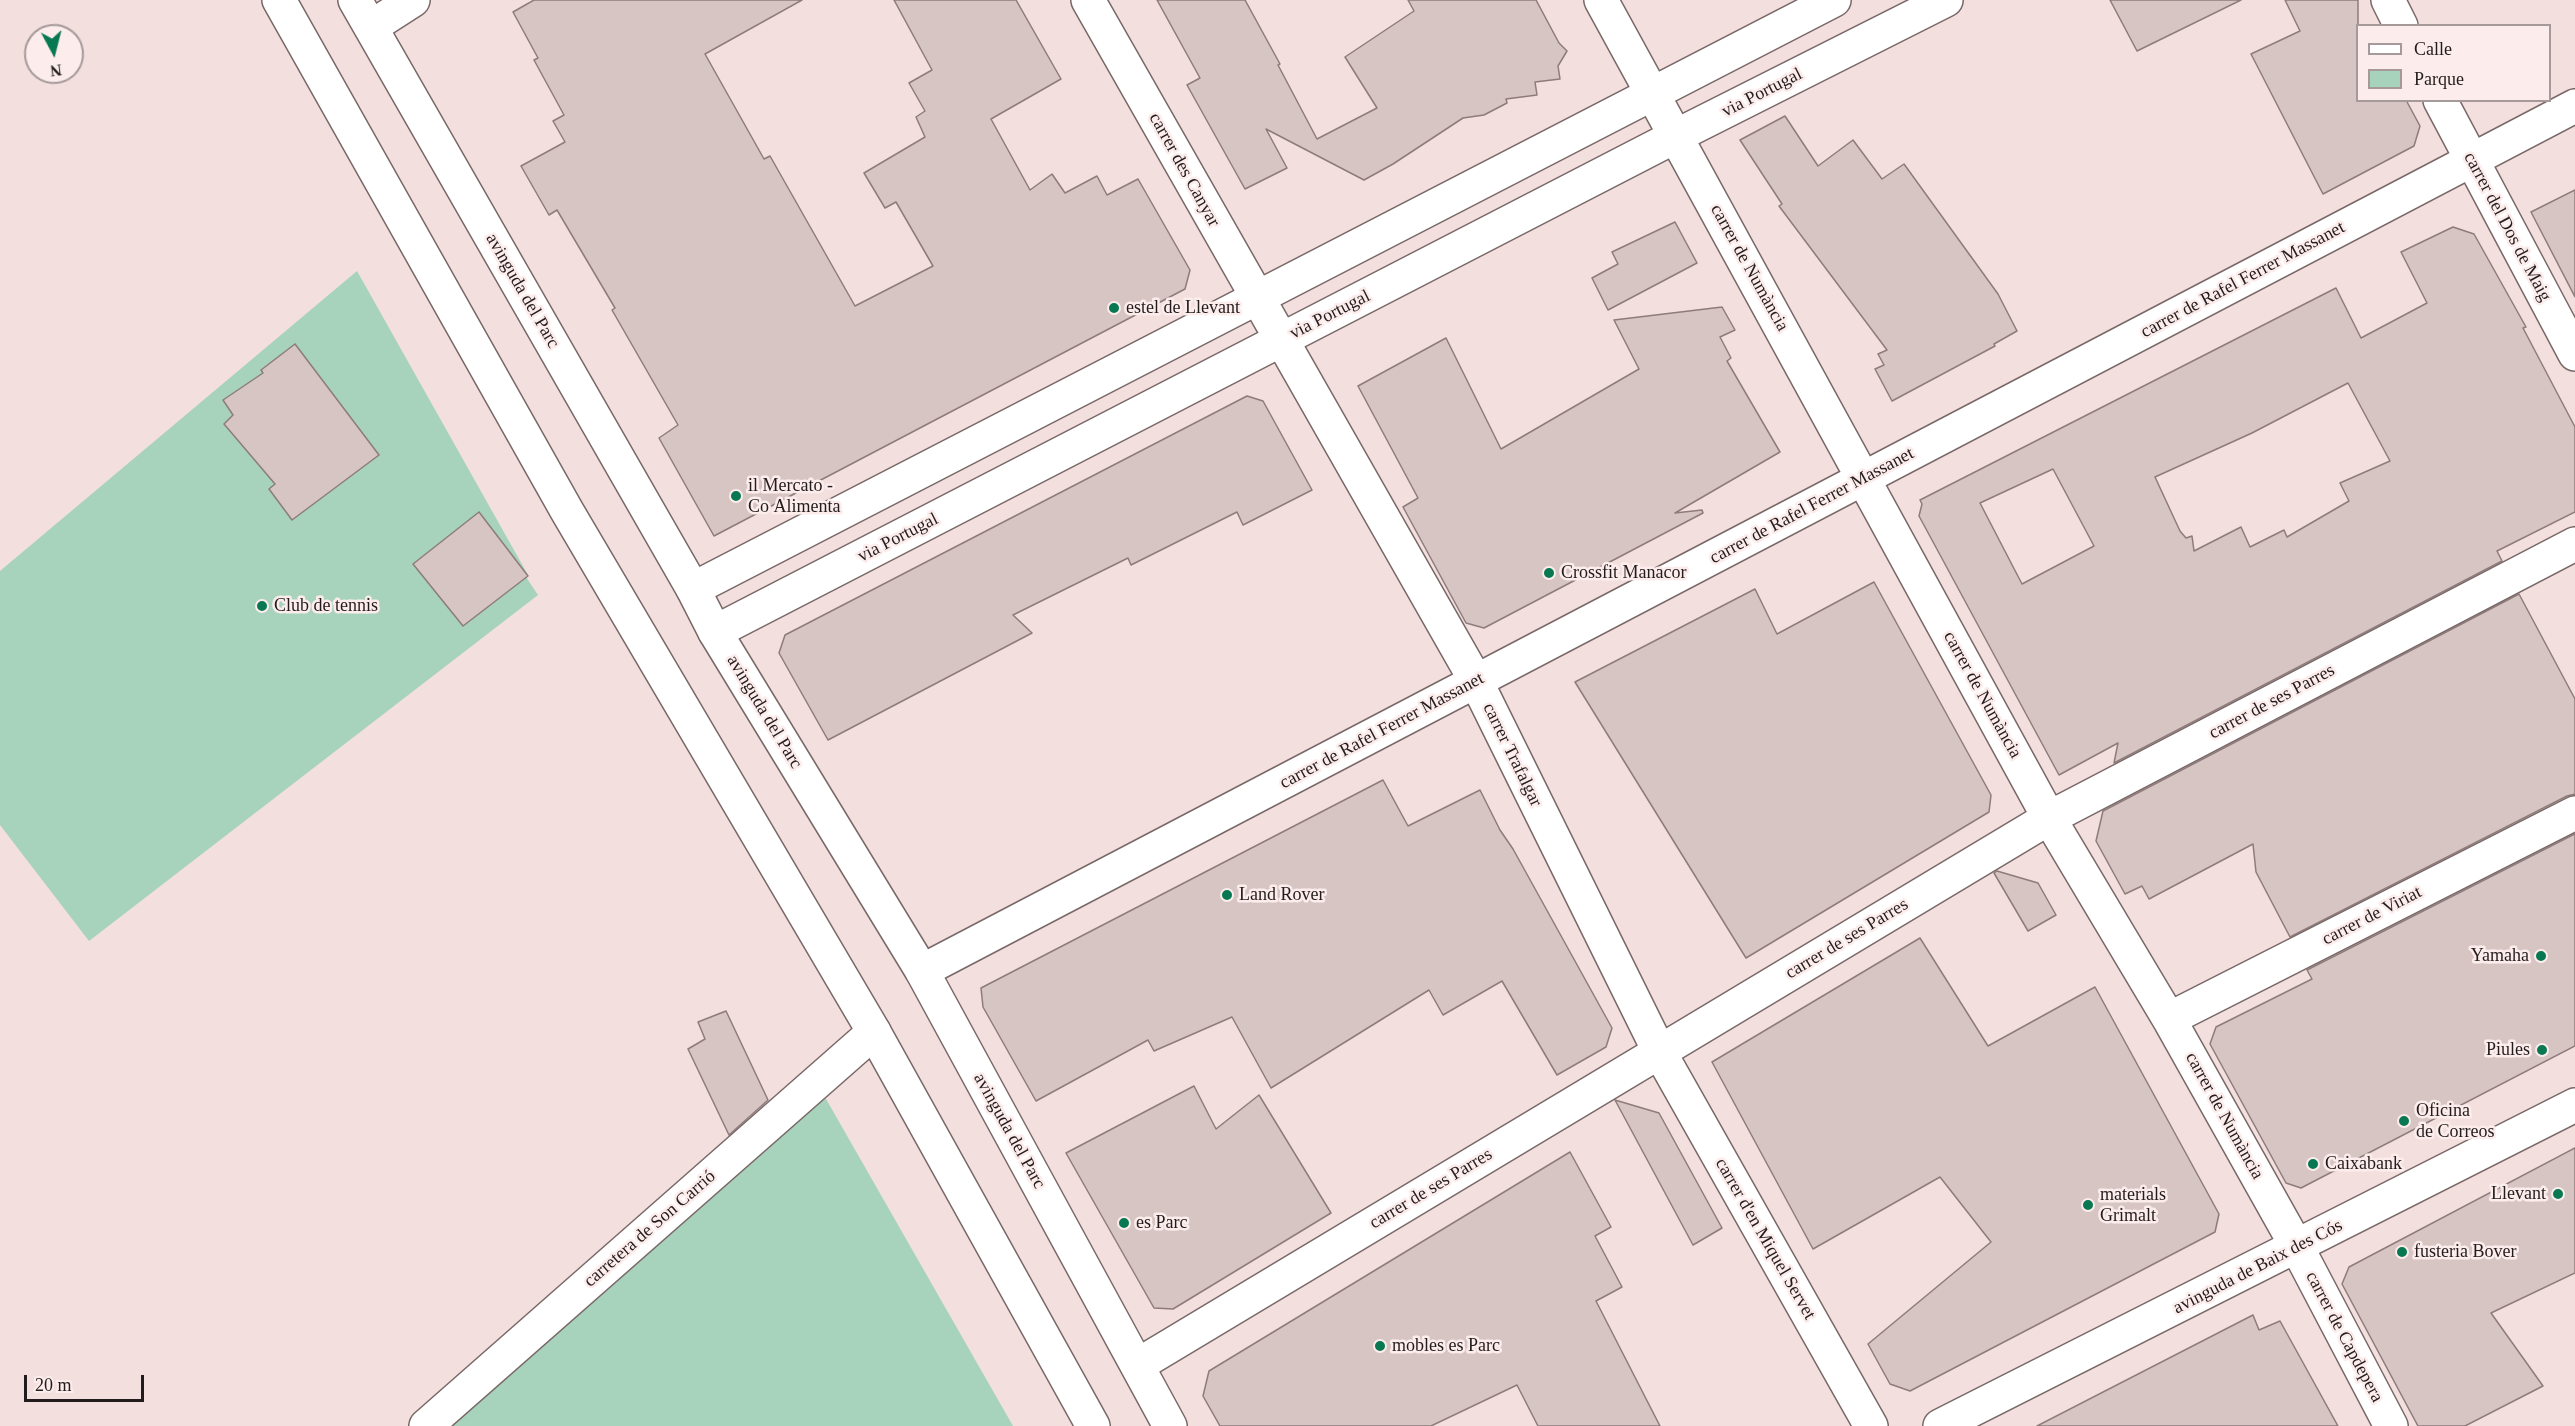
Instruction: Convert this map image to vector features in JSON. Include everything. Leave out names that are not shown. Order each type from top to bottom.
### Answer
[{"type":"street","points":[[279,0],[567,511],[874,1032],[1093,1426]]},
{"type":"street","points":[[363,14],[413,0]]},
{"type":"street","name":"carrer des Canyar","points":[[1088,0],[1281,341]]},
{"type":"street","name":"carrer de Numància","points":[[1601,0],[1654,93],[2049,818],[2169,1019],[2297,1247]]},
{"type":"street","points":[[693,590],[1834,0]]},
{"type":"street","name":"via Portugal","points":[[715,632],[1676,136],[1946,0]]},
{"type":"street","points":[[2388,0],[2400,24]]},
{"type":"street","name":"avinguda del Parc","points":[[363,14],[715,632],[922,971],[1170,1426]]},
{"type":"street","name":"carrer del Dos de Maig","points":[[2441,102],[2575,354]]},
{"type":"street","name":"carrer de Rafel Ferrer Massanet","points":[[922,971],[2575,106]]},
{"type":"street","name":"carrer Trafalgar","points":[[1281,341],[1476,681],[1659,1052]]},
{"type":"street","name":"carrer de ses Parres","points":[[1137,1365],[2049,818],[2575,544]]},
{"type":"street","name":"carrer de Viriat","points":[[2169,1019],[2575,813]]},
{"type":"street","name":"carretera de Son Carrió","points":[[426,1426],[874,1032]]},
{"type":"street","name":"carrer d'en Miquel Servet","points":[[1659,1052],[1872,1426]]},
{"type":"street","name":"avinguda de Baix des Cós","points":[[1940,1426],[2575,1105]]},
{"type":"street","name":"carrer de Capdepera","points":[[2297,1247],[2391,1426]]},
{"type":"green space","name":"Club de tennis","points":[[357,271],[538,595],[89,941],[0,825],[0,571]]},
{"type":"green space","points":[[826,1099],[1013,1426],[446,1426],[812,1100]]},
{"type":"building","points":[[534,0],[802,0],[705,54],[764,159],[770,156],[855,306],[933,266],[896,202],[885,208],[864,173],[925,137],[916,117],[925,111],[909,83],[932,70],[894,0],[1016,0],[1061,79],[991,119],[1030,190],[1052,174],[1065,193],[1097,176],[1107,195],[1138,179],[1190,270],[1185,289],[714,536],[659,438],[678,425],[612,310],[615,308],[557,210],[549,215],[521,166],[565,142],[553,121],[564,115],[534,60],[538,58],[513,12]]},
{"type":"building","points":[[1157,0],[1245,0],[1317,139],[1377,108],[1345,57],[1414,11],[1408,0],[1536,0],[1559,43],[1567,51],[1558,66],[1560,79],[1535,82],[1537,95],[1506,99],[1507,103],[1484,115],[1463,118],[1393,164],[1364,180],[1266,129],[1287,168],[1245,189],[1187,85],[1200,78]]},
{"type":"building","points":[[2110,0],[2241,0],[2137,51]]},
{"type":"building","points":[[2285,0],[2358,0],[2356,102],[2407,102],[2420,126],[2414,146],[2323,194],[2251,54],[2300,31]]},
{"type":"building","points":[[1785,116],[1818,166],[1853,140],[1882,179],[1904,164],[1998,294],[2017,331],[1994,344],[1995,346],[1892,401],[1875,369],[1884,365],[1878,354],[1887,350],[1779,206],[1782,204],[1740,140]]},
{"type":"building","points":[[2575,190],[2575,297],[2531,212]]},
{"type":"building","points":[[1675,222],[1697,263],[1608,310],[1592,278],[1618,264],[1612,252]]},
{"type":"building","points":[[2453,227],[2474,234],[2526,327],[2523,328],[2575,427],[2575,512],[2497,551],[2502,561],[2114,763],[2118,743],[2059,775],[1919,516],[1922,504],[1920,500],[2336,288],[2361,338],[2427,303],[2401,252]],"holes":[[[2348,383],[2390,461],[2340,483],[2349,501],[2287,537],[2284,530],[2250,547],[2241,527],[2194,551],[2192,536],[2186,538],[2180,531],[2155,477],[2252,433]],[[2053,469],[2094,546],[2022,584],[1980,503]]]},
{"type":"building","points":[[1722,307],[1735,330],[1720,337],[1731,358],[1727,361],[1780,452],[1675,513],[1702,510],[1703,513],[1484,628],[1466,623],[1403,507],[1418,498],[1358,386],[1446,338],[1501,449],[1639,369],[1614,320]]},
{"type":"building","points":[[295,344],[379,455],[292,520],[269,489],[275,484],[224,424],[233,415],[223,400],[263,373],[261,370]]},
{"type":"building","points":[[1247,396],[1263,401],[1312,490],[1243,525],[1237,512],[1131,565],[1128,558],[1013,615],[1032,633],[828,740],[779,653],[785,635]]},
{"type":"building","points":[[479,512],[528,576],[463,626],[413,564]]},
{"type":"building","points":[[1874,582],[1991,795],[1989,812],[1746,958],[1575,682],[1755,589],[1777,634]]},
{"type":"building","points":[[2519,594],[2575,699],[2575,794],[2567,796],[2290,937],[2256,872],[2253,844],[2149,899],[2142,886],[2125,894],[2096,841],[2103,811]]},
{"type":"building","points":[[1383,780],[1408,826],[1480,790],[1500,830],[1513,849],[1612,1028],[1606,1047],[1557,1075],[1502,981],[1443,1015],[1429,990],[1271,1088],[1232,1017],[1154,1051],[1148,1040],[1036,1101],[983,1007],[981,988]]},
{"type":"building","points":[[2575,834],[2575,1046],[2301,1188],[2286,1183],[2210,1044],[2216,1027],[2312,979],[2307,970]]},
{"type":"building","points":[[1997,871],[2038,883],[2056,915],[2028,931],[1994,873]]},
{"type":"building","points":[[1920,938],[1988,1046],[2095,987],[2219,1214],[2215,1232],[1910,1391],[1890,1384],[1868,1344],[1991,1242],[1940,1177],[1813,1249],[1712,1062]]},
{"type":"building","points":[[726,1011],[768,1100],[729,1135],[688,1049],[705,1039],[698,1022]]},
{"type":"building","points":[[1194,1086],[1216,1129],[1259,1095],[1331,1213],[1173,1309],[1154,1308],[1066,1153]]},
{"type":"building","points":[[1615,1100],[1659,1113],[1722,1228],[1693,1245]]},
{"type":"building","points":[[2575,1148],[2575,1273],[2491,1313],[2543,1386],[2465,1426],[2418,1426],[2342,1284],[2349,1267]]},
{"type":"building","points":[[1570,1152],[1611,1227],[1595,1236],[1622,1287],[1596,1301],[1660,1426],[1538,1426],[1517,1385],[1431,1426],[1220,1426],[1203,1396],[1209,1371]]},
{"type":"building","points":[[2253,1315],[2259,1330],[2280,1321],[2338,1426],[2037,1426]]},
{"type":"place","name":"estel de Llevant","points":[[1114,308]]},
{"type":"place","name":"il Mercato - Co Alimenta","points":[[736,496]]},
{"type":"place","name":"Crossfit Manacor","points":[[1549,573]]},
{"type":"place","name":"Club de tennis","points":[[262,606]]},
{"type":"place","name":"Land Rover","points":[[1227,895]]},
{"type":"place","name":"Yamaha","points":[[2541,956]]},
{"type":"place","name":"Piules","points":[[2542,1050]]},
{"type":"place","name":"Oficina de Correos","points":[[2404,1121]]},
{"type":"place","name":"Caixabank","points":[[2313,1164]]},
{"type":"place","name":"Llevant","points":[[2558,1194]]},
{"type":"place","name":"materials Grimalt","points":[[2088,1205]]},
{"type":"place","name":"es Parc","points":[[1124,1223]]},
{"type":"place","name":"fusteria Bover","points":[[2402,1252]]},
{"type":"place","name":"mobles es Parc","points":[[1380,1346]]}]
